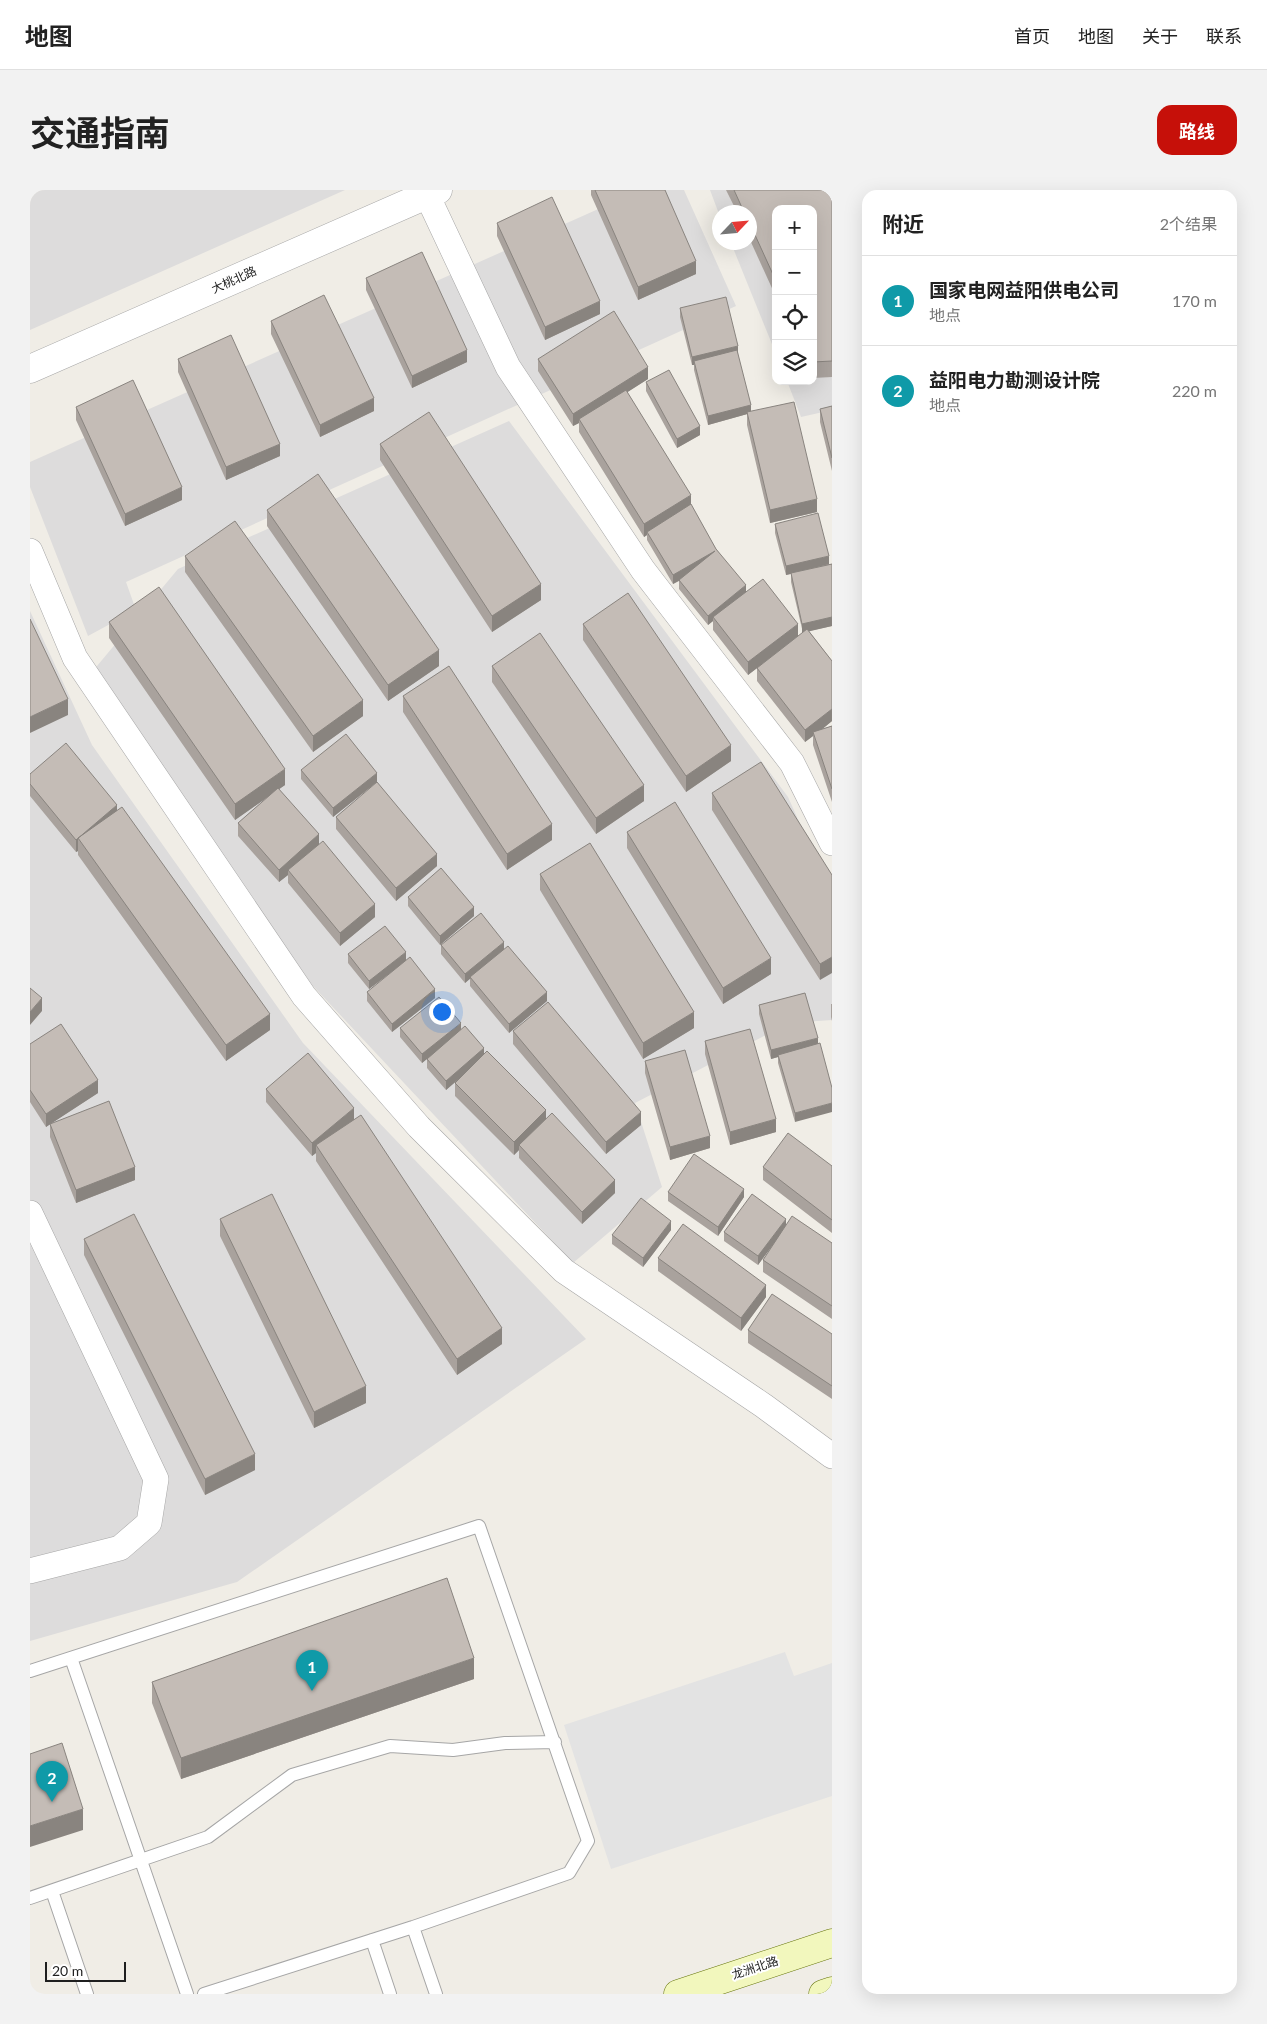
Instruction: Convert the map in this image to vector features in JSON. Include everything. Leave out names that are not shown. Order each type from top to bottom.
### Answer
[{"type":"main road","name":"龙洲北路","points":[[678,1994],[832,1943]]},
{"type":"main road","points":[[822,1994],[832,1991]]},
{"type":"street","name":"大桃北路","points":[[30,369],[433,192]]},
{"type":"street","points":[[433,192],[508,366],[643,570],[792,763],[832,843]]},
{"type":"street","points":[[30,551],[75,658],[86,675],[304,996],[419,1127],[564,1271],[764,1406],[832,1456]]},
{"type":"street","points":[[30,1213],[156,1479],[149,1523],[120,1548],[30,1572]]},
{"type":"lane","points":[[30,1671],[479,1526],[588,1841],[569,1873],[413,1927],[204,1994]]},
{"type":"lane","points":[[71,1658],[188,1994]]},
{"type":"lane","points":[[30,1898],[141,1861],[208,1836],[292,1775],[390,1746],[453,1750],[505,1743],[555,1742]]},
{"type":"lane","points":[[52,1891],[87,1994]]},
{"type":"lane","points":[[413,1927],[436,1994]]},
{"type":"lane","points":[[372,1940],[390,1994]]},
{"type":"shaded area","points":[[30,190],[345,190],[30,330]]},
{"type":"shaded area","points":[[641,190],[684,190],[736,306],[126,582],[136,610],[88,636],[30,487],[30,462]]},
{"type":"shaded area","points":[[710,190],[832,190],[832,410],[801,417],[789,385],[817,385],[817,205],[772,205],[772,344],[734,250],[757,250],[757,205],[716,205]]},
{"type":"shaded area","points":[[509,421],[788,797],[832,895],[832,1020],[789,1023],[635,1103],[662,1187],[573,1263],[313,986],[92,672],[178,569]]},
{"type":"shaded area","points":[[30,611],[92,745],[303,1043],[586,1339],[237,1582],[30,1641]]},
{"type":"shaded area","points":[[785,1652],[794,1676],[832,1663],[832,1796],[611,1869],[564,1725]]},
{"type":"building","points":[[595,190],[665,190],[696,261],[638,287]]},
{"type":"building","points":[[734,190],[832,190],[832,361],[817,362],[817,205],[772,205],[772,272],[757,239],[757,205],[741,205]]},
{"type":"building","points":[[552,197],[600,301],[545,327],[497,223]]},
{"type":"building","points":[[422,252],[467,350],[412,376],[366,278]]},
{"type":"building","points":[[324,295],[374,398],[320,425],[271,321]]},
{"type":"building","points":[[726,297],[738,346],[692,357],[680,308]]},
{"type":"building","points":[[614,311],[648,367],[573,414],[538,359]]},
{"type":"building","points":[[231,335],[280,444],[226,467],[178,359]]},
{"type":"building","points":[[737,350],[751,405],[708,416],[694,361]]},
{"type":"building","points":[[669,370],[700,426],[677,439],[646,382]]},
{"type":"building","points":[[133,380],[182,487],[125,514],[76,407]]},
{"type":"building","points":[[626,390],[691,495],[644,524],[579,419]]},
{"type":"building","points":[[794,402],[817,499],[770,510],[747,412]]},
{"type":"building","points":[[832,406],[832,458],[820,409]]},
{"type":"building","points":[[429,412],[541,584],[492,616],[380,444]]},
{"type":"building","points":[[318,474],[439,650],[388,685],[267,510]]},
{"type":"building","points":[[691,504],[716,549],[746,585],[708,616],[679,580],[715,551],[673,575],[647,532]]},
{"type":"building","points":[[818,513],[829,556],[786,566],[775,524]]},
{"type":"building","points":[[235,521],[363,700],[313,736],[185,556]]},
{"type":"building","points":[[832,564],[832,617],[802,624],[791,573]]},
{"type":"building","points":[[763,579],[798,624],[748,662],[713,617]]},
{"type":"building","points":[[159,587],[285,769],[235,804],[109,622]]},
{"type":"building","points":[[628,593],[731,745],[686,776],[583,624]]},
{"type":"building","points":[[30,619],[68,699],[30,717]]},
{"type":"building","points":[[807,629],[832,661],[832,709],[805,730],[757,668]]},
{"type":"building","points":[[540,633],[644,785],[596,818],[492,666]]},
{"type":"building","points":[[449,666],[552,824],[507,854],[403,696]]},
{"type":"building","points":[[832,726],[832,789],[813,732]]},
{"type":"building","points":[[346,734],[377,773],[333,808],[301,770]]},
{"type":"building","points":[[66,743],[117,805],[76,840],[30,784],[30,774]]},
{"type":"building","points":[[761,762],[832,875],[832,957],[820,964],[712,793]]},
{"type":"building","points":[[377,782],[437,854],[396,888],[336,817]]},
{"type":"building","points":[[278,788],[319,834],[279,870],[238,823]]},
{"type":"building","points":[[675,802],[771,958],[723,988],[627,832]]},
{"type":"building","points":[[122,807],[270,1014],[226,1045],[78,838]]},
{"type":"building","points":[[323,841],[375,904],[340,933],[288,870]]},
{"type":"building","points":[[590,843],[694,1012],[643,1043],[540,874]]},
{"type":"building","points":[[441,868],[474,907],[440,936],[408,897]]},
{"type":"building","points":[[481,913],[504,942],[465,974],[441,945]]},
{"type":"building","points":[[385,926],[406,952],[369,981],[348,954]]},
{"type":"building","points":[[508,946],[547,992],[509,1024],[470,977]]},
{"type":"building","points":[[410,957],[435,989],[392,1024],[367,992]]},
{"type":"building","points":[[30,988],[42,998],[30,1012]]},
{"type":"building","points":[[805,993],[818,1038],[771,1050],[759,1005]]},
{"type":"building","points":[[439,997],[461,1023],[422,1054],[400,1028]]},
{"type":"building","points":[[548,1002],[641,1112],[606,1142],[513,1031]]},
{"type":"building","points":[[61,1024],[98,1080],[46,1114],[30,1090],[30,1044]]},
{"type":"building","points":[[465,1026],[484,1048],[446,1081],[427,1059]]},
{"type":"building","points":[[750,1029],[776,1119],[730,1132],[705,1041]]},
{"type":"building","points":[[820,1043],[832,1088],[832,1103],[795,1113],[778,1055]]},
{"type":"building","points":[[685,1050],[710,1136],[670,1147],[645,1061]]},
{"type":"building","points":[[487,1051],[546,1110],[514,1142],[455,1083]]},
{"type":"building","points":[[308,1053],[354,1108],[312,1143],[266,1089]]},
{"type":"building","points":[[109,1101],[135,1167],[76,1190],[50,1124]]},
{"type":"building","points":[[552,1113],[615,1180],[582,1212],[519,1145]]},
{"type":"building","points":[[361,1115],[502,1328],[457,1359],[316,1145]]},
{"type":"building","points":[[788,1133],[832,1166],[832,1220],[763,1167]]},
{"type":"building","points":[[694,1154],[744,1189],[718,1227],[668,1192]]},
{"type":"building","points":[[272,1194],[366,1386],[314,1412],[220,1219]]},
{"type":"building","points":[[752,1194],[786,1219],[758,1256],[724,1232]]},
{"type":"building","points":[[641,1198],[671,1221],[643,1258],[612,1235]]},
{"type":"building","points":[[134,1214],[255,1454],[205,1479],[84,1239]]},
{"type":"building","points":[[792,1216],[832,1243],[832,1306],[763,1260]]},
{"type":"building","points":[[683,1224],[766,1285],[741,1318],[658,1258]]},
{"type":"building","points":[[772,1294],[832,1334],[832,1386],[748,1330]]},
{"type":"building","points":[[447,1578],[474,1658],[181,1758],[152,1682]]},
{"type":"building","points":[[62,1743],[83,1809],[30,1826],[30,1754]]},
{"type":"place","name":"国家电网益阳供电公司","points":[[312,1691]]},
{"type":"place","name":"益阳电力勘测设计院","points":[[52,1802]]}]
